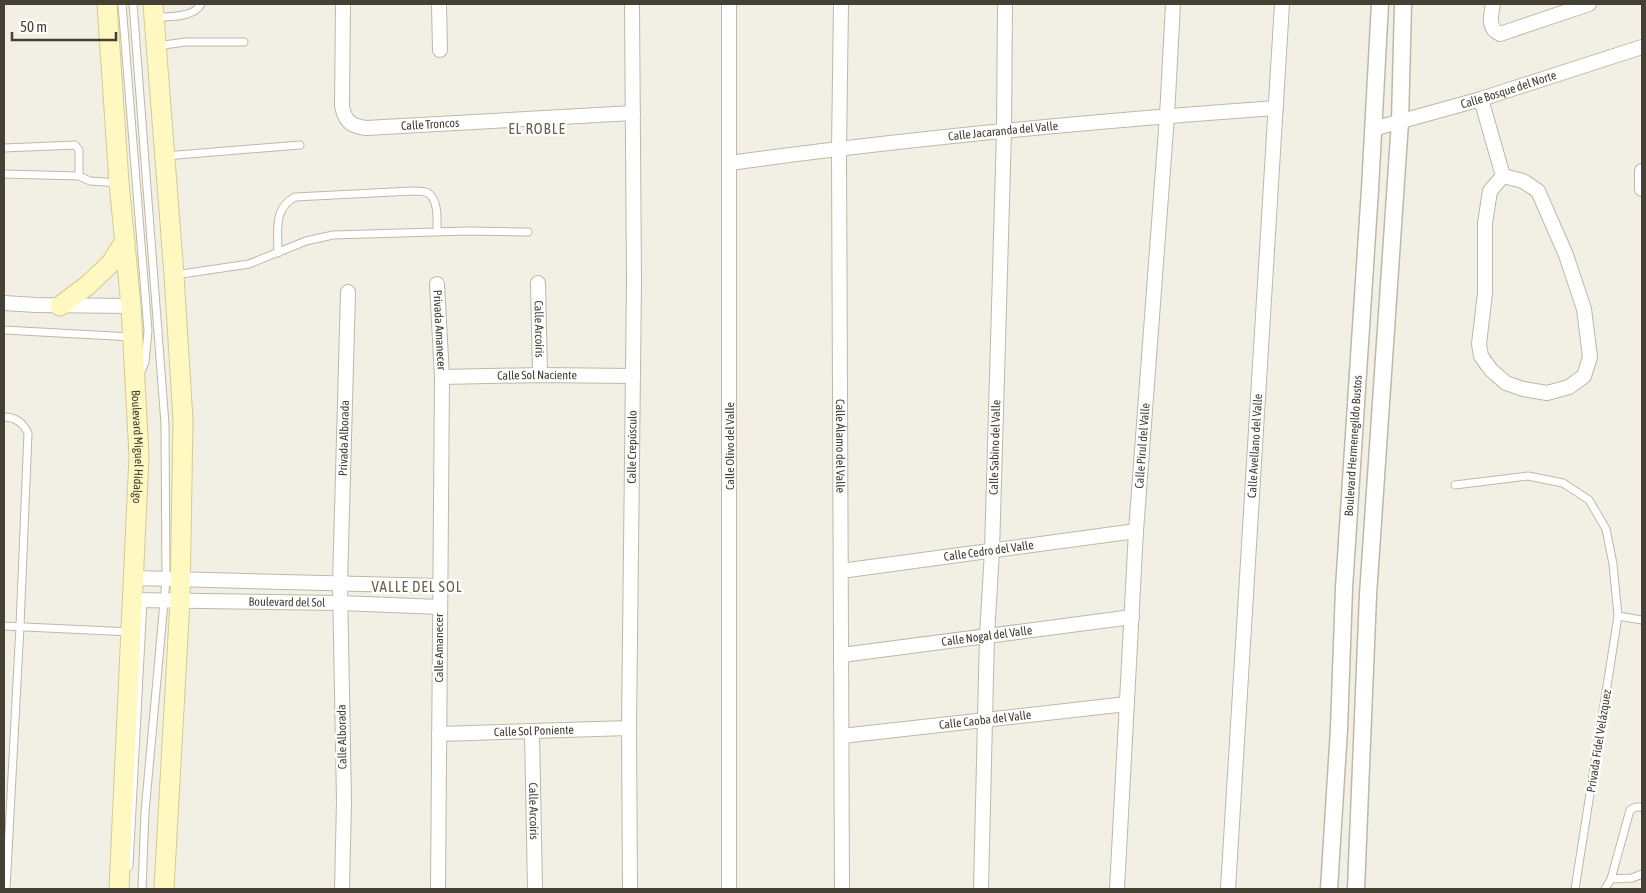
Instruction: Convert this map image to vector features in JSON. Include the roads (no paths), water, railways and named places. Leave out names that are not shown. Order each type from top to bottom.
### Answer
[{"type":"main road","name":"Boulevard Miguel Hidalgo","points":[[107,4],[119,183],[131,306],[139,456],[134,578],[138,600],[132,632],[119,889]]},
{"type":"main road","points":[[153,11],[174,275],[183,420],[173,600],[164,889]]},
{"type":"main road","points":[[60,306],[88,285],[111,262],[125,241]]},
{"type":"street","name":"Calle Troncos","points":[[343,4],[342,106],[346,120],[355,127],[366,128],[633,113]]},
{"type":"street","points":[[439,4],[440,50]]},
{"type":"street","name":"Calle Crepúsculo","points":[[630,889],[632,4]]},
{"type":"street","name":"Calle Olivo del Valle","points":[[729,4],[730,889]]},
{"type":"street","name":"Calle Álamo del Valle","points":[[841,4],[839,149],[842,889]]},
{"type":"street","name":"Calle Sabino del Valle","points":[[981,889],[987,635],[992,551],[1004,132],[1005,4]]},
{"type":"street","name":"Calle Pirul del Valle","points":[[1117,889],[1136,531],[1167,116],[1173,4]]},
{"type":"street","name":"Calle Avellano del Valle","points":[[1228,889],[1282,4]]},
{"type":"street","name":"Boulevard Hermenegildo Bustos","points":[[1329,889],[1339,729],[1344,588],[1380,4]]},
{"type":"street","name":"Boulevard Hermenegildo Bustos","points":[[1356,889],[1368,595],[1400,122],[1403,4]]},
{"type":"street","points":[[1493,4],[1490,25],[1494,31],[1500,34],[1589,4]]},
{"type":"street","name":"Calle Bosque del Norte","points":[[1373,129],[1481,100],[1642,47]]},
{"type":"street","points":[[1481,100],[1502,176]]},
{"type":"street","name":"Calle Jacaranda del Valle","points":[[730,162],[1004,132],[1167,116],[1276,108]]},
{"type":"street","points":[[1642,172],[1642,189]]},
{"type":"street","points":[[1502,176],[1522,181],[1538,191],[1566,255],[1584,309],[1590,357],[1584,376],[1569,387],[1547,393],[1523,389],[1506,383],[1491,370],[1481,356],[1479,344],[1485,293],[1485,224],[1490,191],[1502,176]]},
{"type":"street","name":"Privada Amanecer","points":[[437,284],[442,377]]},
{"type":"street","name":"Calle Arcoíris","points":[[538,284],[540,375]]},
{"type":"street","name":"Privada Alborada","points":[[340,584],[348,292]]},
{"type":"street","points":[[4,303],[60,306],[131,306]]},
{"type":"street","name":"Calle Sol Naciente","points":[[442,377],[632,376]]},
{"type":"street","name":"Calle Amanecer","points":[[438,889],[442,377]]},
{"type":"street","name":"Calle Cedro del Valle","points":[[842,570],[1136,531]]},
{"type":"street","name":"Boulevard del Sol","points":[[134,578],[440,586]]},
{"type":"street","name":"Calle Alborada","points":[[340,584],[344,801],[342,889]]},
{"type":"street","name":"Boulevard del Sol","points":[[138,600],[340,603],[440,607]]},
{"type":"street","name":"Calle Nogal del Valle","points":[[842,655],[1132,617]]},
{"type":"street","name":"Calle Caoba del Valle","points":[[842,736],[1127,704]]},
{"type":"street","name":"Calle Sol Poniente","points":[[438,734],[629,728]]},
{"type":"street","name":"Calle Arcoíris","points":[[532,732],[535,889]]},
{"type":"lane","points":[[122,4],[148,331],[145,362],[135,391]]},
{"type":"lane","points":[[133,4],[165,424],[174,580]]},
{"type":"lane","points":[[153,11],[192,13],[201,4]]},
{"type":"lane","points":[[156,46],[186,42],[244,42]]},
{"type":"lane","points":[[4,148],[74,145],[79,150],[79,176]]},
{"type":"lane","points":[[165,156],[300,145]]},
{"type":"lane","points":[[4,174],[79,176],[90,181],[119,183]]},
{"type":"lane","points":[[278,253],[280,211],[286,202],[295,198],[412,191],[426,192],[431,195],[435,204],[437,232]]},
{"type":"lane","points":[[174,275],[243,265],[306,241],[333,235],[528,232]]},
{"type":"lane","points":[[4,330],[132,337]]},
{"type":"lane","points":[[4,417],[18,420],[25,426],[28,433],[6,889]]},
{"type":"lane","name":"Privada Fidel Velázquez","points":[[1455,486],[1528,476],[1563,483],[1589,500],[1606,529],[1613,564],[1618,616],[1575,889]]},
{"type":"lane","points":[[129,869],[138,600]]},
{"type":"lane","points":[[142,889],[145,812],[173,600]]},
{"type":"lane","points":[[1618,616],[1642,620]]},
{"type":"lane","points":[[4,626],[132,632]]},
{"type":"lane","points":[[1606,889],[1612,879],[1630,810],[1642,807]]},
{"type":"lane","points":[[1612,879],[1632,878],[1642,874]]},
{"type":"district","name":"EL ROBLE","points":[[537,129]]},
{"type":"district","name":"VALLE DEL SOL","points":[[417,587]]}]
